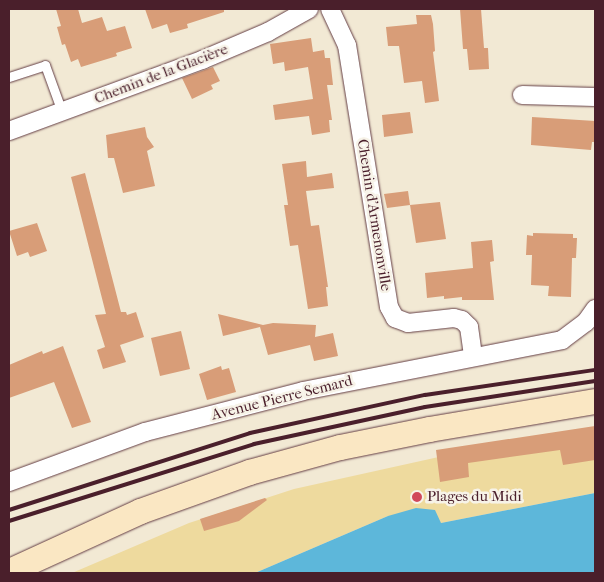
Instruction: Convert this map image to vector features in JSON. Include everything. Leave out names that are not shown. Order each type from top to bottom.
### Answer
[{"type":"main road","points":[[9,571],[140,511],[249,472],[340,447],[429,429],[595,401]]},
{"type":"street","name":"Chemin de la Glacière","points":[[9,131],[268,32],[309,9]]},
{"type":"street","name":"Chemin d'Armenonville","points":[[330,9],[347,45],[389,307],[395,318],[408,323],[454,318],[462,320],[469,327],[473,356]]},
{"type":"street","points":[[522,95],[595,97]]},
{"type":"street","name":"Avenue Pierre Semard","points":[[9,482],[145,432],[303,391],[562,340],[586,322],[595,309]]},
{"type":"lane","points":[[9,77],[45,65],[62,112]]},
{"type":"sand","name":"Plages du Midi","points":[[595,429],[595,493],[441,523],[388,516],[255,573],[72,573],[189,523],[294,489],[502,443]]},
{"type":"water","points":[[595,493],[595,573],[255,573],[388,516],[416,508],[435,510],[441,523]]},
{"type":"building","points":[[56,9],[78,9],[82,23],[102,17],[107,31],[125,26],[132,48],[116,53],[117,56],[81,67],[78,59],[71,62],[65,44],[62,45],[57,27],[61,26]]},
{"type":"building","points":[[145,9],[224,9],[224,12],[187,24],[188,28],[170,33],[167,24],[152,29]]},
{"type":"building","points":[[460,9],[481,9],[484,48],[488,48],[489,69],[469,70],[467,49],[463,49]]},
{"type":"building","points":[[416,15],[431,15],[439,101],[425,103],[422,81],[404,83],[399,46],[388,46],[386,27],[417,24]]},
{"type":"building","points":[[311,38],[313,52],[324,50],[325,58],[330,58],[333,85],[327,85],[332,120],[329,120],[330,132],[312,135],[309,116],[275,120],[273,105],[313,99],[308,67],[285,71],[284,62],[273,64],[270,44]]},
{"type":"building","points":[[213,67],[220,81],[211,85],[213,89],[192,99],[182,78]]},
{"type":"building","points":[[410,112],[413,133],[384,137],[382,115]]},
{"type":"building","points":[[532,117],[595,121],[595,142],[592,142],[591,150],[531,145]]},
{"type":"building","points":[[145,127],[147,137],[154,147],[147,151],[155,186],[123,193],[114,158],[108,158],[106,135]]},
{"type":"building","points":[[306,161],[307,177],[332,173],[334,188],[306,191],[311,226],[319,225],[328,287],[326,287],[328,306],[308,309],[298,245],[290,246],[284,205],[288,205],[282,164]]},
{"type":"building","points":[[85,173],[121,312],[126,312],[127,315],[136,312],[144,337],[120,345],[126,362],[103,369],[97,350],[105,347],[95,315],[106,314],[71,177]]},
{"type":"building","points":[[408,191],[410,205],[387,208],[384,194]]},
{"type":"building","points":[[440,202],[446,239],[416,243],[410,205]]},
{"type":"building","points":[[37,223],[47,251],[30,257],[28,252],[17,256],[9,231]]},
{"type":"building","points":[[533,233],[573,234],[573,238],[577,238],[576,258],[572,258],[571,297],[548,296],[549,286],[531,285],[532,255],[526,255],[527,235],[533,236]]},
{"type":"building","points":[[492,240],[494,261],[490,262],[494,300],[462,300],[462,297],[444,299],[444,296],[427,298],[425,273],[473,268],[471,242]]},
{"type":"building","points":[[218,314],[263,325],[273,323],[316,325],[315,337],[333,333],[338,356],[314,361],[310,345],[268,355],[260,327],[223,336]]},
{"type":"building","points":[[181,331],[190,369],[160,376],[151,338]]},
{"type":"building","points":[[63,346],[91,422],[72,428],[54,382],[9,398],[9,365],[42,351],[43,354]]},
{"type":"building","points":[[221,366],[222,370],[229,368],[236,392],[207,400],[199,374]]},
{"type":"building","points":[[595,426],[595,460],[563,465],[560,450],[468,463],[469,477],[440,482],[436,450]]},
{"type":"building","points":[[265,498],[267,500],[239,521],[204,531],[200,519]]},
{"type":"railway","points":[[9,510],[250,433],[425,395],[595,370]]},
{"type":"railway","points":[[9,521],[254,444],[425,407],[595,381]]},
{"type":"place","name":"Plages du Midi","points":[[417,497]]}]
